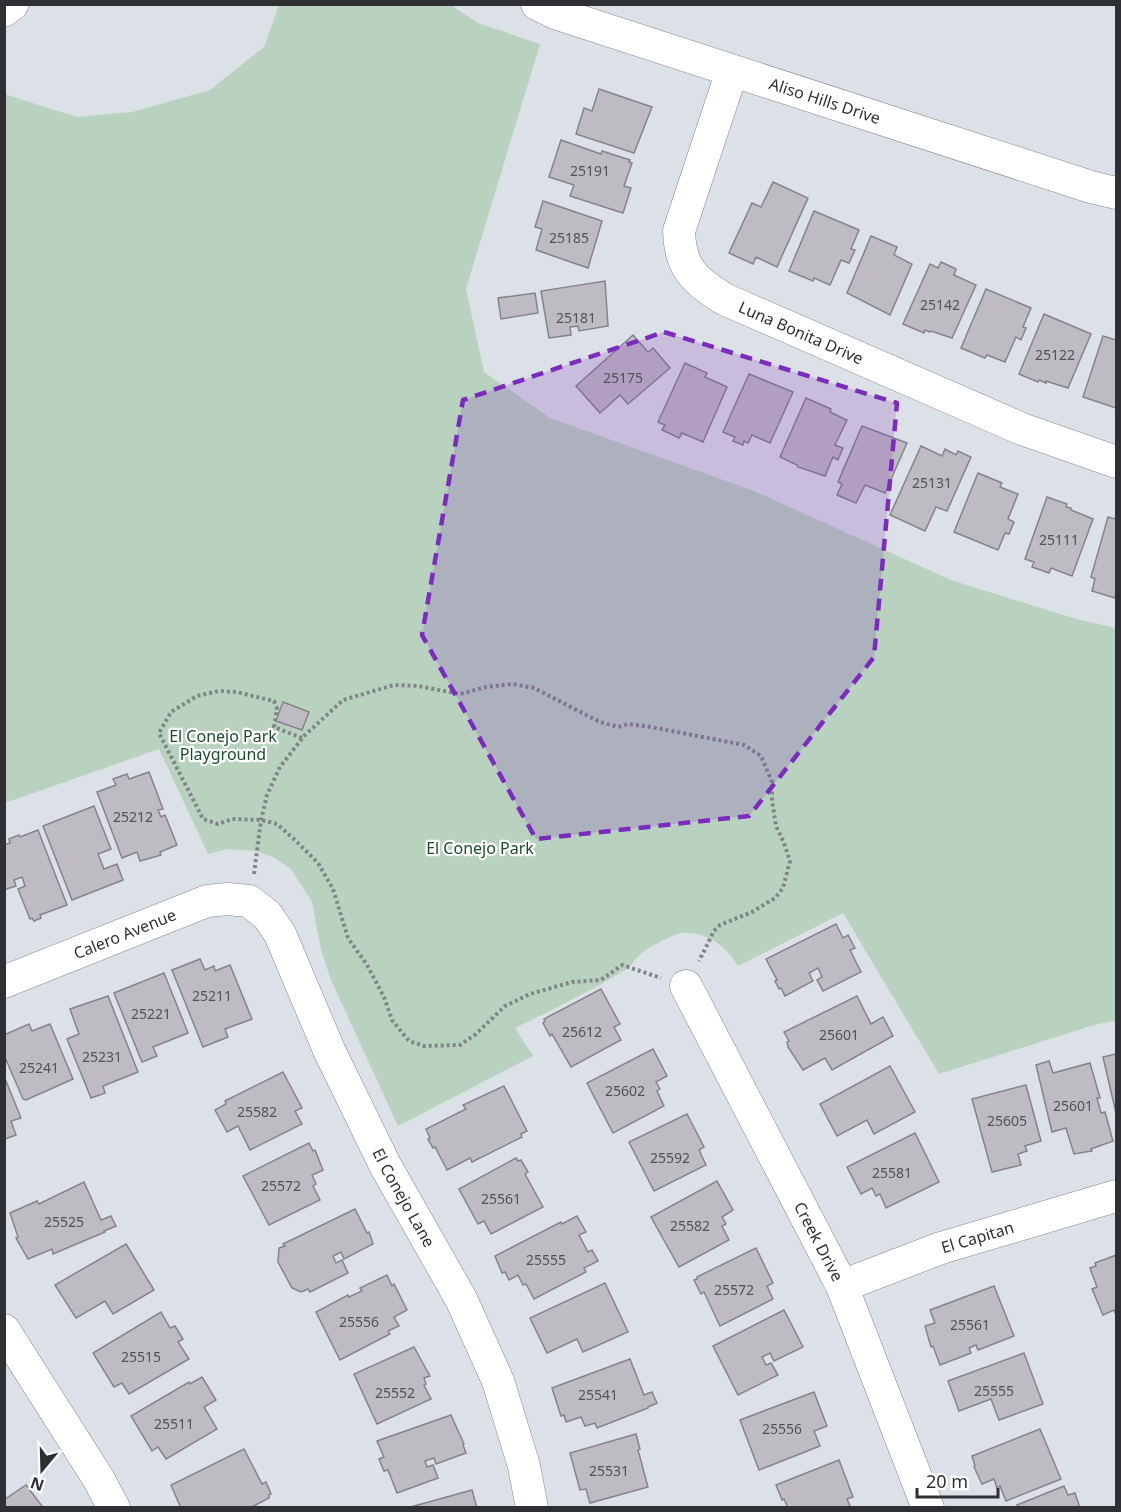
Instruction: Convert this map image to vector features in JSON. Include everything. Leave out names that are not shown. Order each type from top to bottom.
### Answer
[{"type":"main road","points":[[4,10],[12,4]]},
{"type":"street","name":"Aliso Hills Drive","points":[[550,7],[732,70],[1091,187],[1116,193]]},
{"type":"street","name":"Luna Bonita Drive","points":[[732,70],[679,231],[680,250],[687,270],[703,286],[724,298],[1022,429],[1116,462]]},
{"type":"street","name":"Calero Avenue","points":[[4,982],[207,901],[227,899],[249,901]]},
{"type":"street","name":"El Conejo Lane","points":[[249,901],[267,915],[280,934],[329,1050],[385,1165],[460,1299],[498,1381],[524,1466],[532,1508]]},
{"type":"street","name":"Creek Drive","points":[[686,986],[842,1286],[928,1508]]},
{"type":"street","name":"El Capitan","points":[[842,1286],[941,1248],[1116,1196]]},
{"type":"street","points":[[4,1330],[98,1478],[114,1508]]},
{"type":"path","points":[[249,901],[261,820],[267,795],[280,767],[302,738],[343,700],[394,685],[460,694],[486,687],[512,684],[534,688],[561,700],[587,716],[618,727],[628,724],[744,745],[761,756],[772,782],[776,826],[790,861],[783,888],[775,898],[752,912],[720,926],[714,932],[686,986],[622,965],[601,980],[572,982],[530,994],[505,1006],[476,1034],[460,1045],[424,1047],[409,1041],[392,1020],[384,997],[367,965],[348,938],[333,889],[318,863],[277,824],[261,820],[232,819],[218,824],[203,819],[159,733],[171,712],[197,696],[219,691],[236,692],[274,701],[277,709],[274,727],[302,738]]},
{"type":"highlighted area","points":[[664,332],[897,403],[874,657],[749,816],[536,839],[422,635],[463,400]]},
{"type":"green space","points":[[279,5],[451,5],[478,23],[540,44],[466,289],[484,372],[550,418],[754,491],[951,580],[1076,619],[1116,628],[1116,1021],[1097,1024],[939,1074],[843,913],[738,966],[715,942],[699,935],[682,933],[649,948],[627,968],[611,978],[515,1028],[533,1056],[398,1126],[331,980],[321,950],[312,902],[291,869],[273,857],[256,851],[228,849],[208,854],[159,749],[5,803],[4,94],[77,117],[132,112],[210,90],[264,47]]},
{"type":"building","points":[[599,89],[652,107],[634,153],[576,134],[584,108],[592,111]]},
{"type":"building","points":[[561,140],[601,154],[602,151],[630,160],[629,162],[632,163],[624,186],[631,188],[623,213],[570,196],[574,185],[549,177]]},
{"type":"building","points":[[773,182],[808,198],[777,267],[756,257],[753,264],[729,253],[752,203],[761,207]]},
{"type":"building","points":[[543,201],[602,221],[588,268],[536,250],[542,229],[535,227]]},
{"type":"building","points":[[814,211],[859,230],[851,249],[855,250],[849,263],[841,260],[830,285],[789,271]]},
{"type":"building","points":[[871,236],[897,247],[894,255],[912,264],[890,315],[847,293]]},
{"type":"building","points":[[941,262],[956,269],[954,275],[976,285],[952,338],[931,331],[925,330],[924,333],[903,324],[930,264],[938,268]]},
{"type":"building","points":[[605,281],[608,326],[579,331],[578,326],[570,327],[571,335],[549,338],[541,291]]},
{"type":"building","points":[[986,289],[1031,308],[1023,327],[1026,328],[1021,340],[1016,337],[1005,362],[987,355],[985,358],[961,348]]},
{"type":"building","points":[[535,293],[538,313],[501,319],[498,298]]},
{"type":"building","points":[[1044,314],[1091,334],[1068,388],[1046,381],[1046,383],[1039,380],[1038,382],[1019,374]]},
{"type":"building","points":[[633,335],[648,352],[653,348],[670,368],[628,404],[620,395],[600,413],[576,386]]},
{"type":"building","points":[[1103,336],[1116,340],[1116,408],[1083,397]]},
{"type":"building","points":[[685,363],[707,373],[705,377],[727,387],[703,442],[682,433],[679,438],[662,430],[665,425],[658,422]]},
{"type":"building","points":[[749,374],[793,392],[770,443],[752,435],[748,443],[744,441],[743,445],[733,441],[735,437],[723,432]]},
{"type":"building","points":[[806,398],[831,409],[830,412],[847,420],[835,445],[843,448],[838,460],[833,457],[825,476],[798,467],[780,457]]},
{"type":"building","points":[[862,426],[907,443],[885,493],[865,485],[856,503],[837,495],[842,484],[838,482]]},
{"type":"building","points":[[921,446],[942,456],[945,449],[956,455],[958,451],[971,457],[947,511],[936,507],[925,531],[890,515]]},
{"type":"building","points":[[978,473],[1002,483],[1000,487],[1018,494],[1008,519],[1014,522],[1009,534],[1005,533],[998,550],[954,532]]},
{"type":"building","points":[[1047,497],[1067,504],[1066,507],[1071,510],[1093,519],[1072,576],[1051,568],[1049,573],[1032,567],[1034,562],[1025,559]]},
{"type":"building","points":[[1108,517],[1116,519],[1115,598],[1092,591],[1095,579],[1091,577]]},
{"type":"building","points":[[283,702],[309,712],[302,730],[276,721]]},
{"type":"building","points":[[149,772],[163,809],[158,810],[161,817],[165,815],[177,845],[160,852],[161,855],[140,861],[137,852],[122,858],[97,792],[116,785],[113,779],[127,774],[129,779]]},
{"type":"building","points":[[94,806],[111,849],[98,854],[104,869],[117,864],[123,880],[72,900],[43,826]]},
{"type":"building","points":[[38,830],[67,905],[40,915],[41,918],[34,921],[30,919],[18,889],[25,886],[22,877],[14,880],[16,886],[4,890],[4,845],[10,843],[9,839]]},
{"type":"building","points":[[836,924],[843,938],[848,935],[855,948],[850,950],[861,972],[823,991],[817,980],[822,977],[818,968],[809,973],[813,981],[785,996],[781,988],[779,989],[766,959]]},
{"type":"building","points":[[200,959],[205,970],[214,966],[215,971],[230,965],[252,1019],[225,1029],[228,1037],[203,1047],[172,970]]},
{"type":"building","points":[[164,973],[188,1033],[153,1047],[157,1056],[142,1062],[114,993]]},
{"type":"building","points":[[601,989],[620,1024],[614,1027],[621,1040],[571,1067],[552,1034],[550,1036],[543,1023],[544,1019]]},
{"type":"building","points":[[108,996],[138,1072],[103,1086],[105,1093],[91,1098],[67,1039],[79,1034],[70,1009]]},
{"type":"building","points":[[857,996],[871,1024],[883,1017],[893,1036],[832,1070],[825,1058],[803,1070],[788,1047],[787,1042],[789,1041],[784,1032]]},
{"type":"building","points":[[29,1024],[32,1031],[50,1024],[73,1079],[26,1100],[23,1099],[4,1055],[4,1035]]},
{"type":"building","points":[[653,1049],[667,1076],[656,1082],[660,1089],[657,1091],[664,1106],[613,1133],[587,1083]]},
{"type":"building","points":[[1116,1054],[1116,1113],[1103,1057]]},
{"type":"building","points":[[1049,1061],[1053,1073],[1090,1063],[1100,1098],[1097,1098],[1101,1113],[1105,1112],[1113,1141],[1091,1149],[1092,1151],[1074,1154],[1066,1128],[1052,1132],[1036,1065]]},
{"type":"building","points":[[890,1066],[915,1112],[874,1134],[867,1120],[837,1136],[820,1104]]},
{"type":"building","points":[[283,1072],[302,1108],[295,1111],[302,1124],[250,1150],[238,1126],[227,1132],[215,1110],[226,1104],[225,1101]]},
{"type":"building","points":[[4,1081],[6,1081],[21,1118],[11,1121],[16,1135],[5,1139]]},
{"type":"building","points":[[1026,1085],[1041,1141],[1025,1146],[1027,1151],[1018,1154],[1021,1165],[992,1172],[972,1099]]},
{"type":"building","points":[[504,1086],[527,1131],[521,1134],[522,1137],[472,1162],[470,1158],[447,1170],[428,1139],[430,1138],[426,1129],[466,1109],[463,1105]]},
{"type":"building","points":[[687,1114],[704,1147],[699,1150],[706,1165],[654,1191],[629,1142]]},
{"type":"building","points":[[915,1133],[939,1182],[886,1208],[880,1194],[876,1196],[872,1188],[861,1194],[847,1167]]},
{"type":"building","points":[[309,1143],[313,1151],[315,1150],[323,1170],[312,1175],[316,1184],[313,1186],[320,1200],[269,1225],[243,1176]]},
{"type":"building","points":[[516,1158],[518,1161],[521,1160],[528,1172],[525,1174],[543,1207],[491,1234],[484,1221],[478,1224],[459,1189]]},
{"type":"building","points":[[717,1181],[733,1210],[722,1217],[726,1224],[722,1226],[729,1240],[679,1267],[651,1217]]},
{"type":"building","points":[[84,1182],[101,1220],[111,1216],[116,1226],[53,1254],[52,1249],[28,1259],[16,1238],[18,1237],[10,1213],[37,1201],[39,1204]]},
{"type":"building","points":[[355,1209],[367,1233],[369,1232],[373,1244],[344,1259],[341,1252],[333,1256],[336,1263],[342,1260],[348,1273],[310,1292],[308,1289],[301,1292],[292,1288],[278,1262],[279,1248]]},
{"type":"building","points":[[577,1216],[586,1232],[579,1235],[588,1252],[592,1250],[598,1261],[584,1268],[586,1272],[534,1299],[518,1275],[509,1280],[505,1272],[502,1273],[495,1256]]},
{"type":"building","points":[[126,1244],[154,1290],[113,1314],[105,1301],[76,1318],[55,1285]]},
{"type":"building","points":[[756,1248],[773,1283],[767,1286],[773,1299],[720,1326],[704,1292],[701,1294],[694,1280]]},
{"type":"building","points":[[1116,1255],[1116,1315],[1114,1310],[1103,1315],[1092,1289],[1097,1287],[1090,1268],[1096,1266],[1095,1263]]},
{"type":"building","points":[[387,1275],[407,1310],[394,1317],[399,1326],[388,1331],[390,1334],[340,1360],[316,1312],[348,1295],[349,1297],[362,1291],[360,1288]]},
{"type":"building","points":[[605,1283],[628,1332],[583,1352],[577,1339],[547,1353],[530,1318]]},
{"type":"building","points":[[994,1286],[1014,1336],[978,1350],[976,1345],[969,1348],[971,1353],[940,1365],[933,1346],[931,1347],[925,1326],[935,1323],[930,1310]]},
{"type":"building","points":[[784,1310],[803,1347],[774,1361],[770,1353],[762,1357],[766,1365],[771,1363],[778,1375],[738,1395],[713,1346]]},
{"type":"building","points":[[161,1312],[170,1328],[175,1326],[183,1339],[178,1342],[189,1359],[129,1394],[122,1383],[114,1387],[93,1353]]},
{"type":"building","points":[[414,1347],[430,1376],[424,1378],[426,1384],[424,1385],[431,1399],[377,1424],[354,1374]]},
{"type":"building","points":[[1024,1353],[1043,1404],[999,1420],[991,1399],[959,1411],[948,1381]]},
{"type":"building","points":[[630,1359],[644,1395],[652,1392],[657,1403],[597,1428],[595,1423],[585,1426],[581,1417],[566,1422],[564,1415],[561,1416],[552,1388]]},
{"type":"building","points":[[202,1377],[216,1400],[204,1407],[217,1429],[166,1459],[158,1447],[152,1451],[131,1416],[189,1382],[190,1384]]},
{"type":"building","points":[[814,1392],[827,1426],[814,1431],[820,1446],[759,1470],[740,1420]]},
{"type":"building","points":[[451,1415],[466,1453],[436,1464],[434,1458],[425,1461],[427,1467],[433,1465],[438,1478],[397,1493],[388,1470],[384,1471],[379,1459],[384,1457],[377,1441]]},
{"type":"building","points":[[1040,1429],[1061,1479],[1006,1501],[1000,1486],[997,1488],[994,1479],[982,1484],[974,1467],[972,1456]]},
{"type":"building","points":[[636,1434],[648,1487],[590,1503],[586,1489],[580,1490],[570,1453]]},
{"type":"building","points":[[244,1449],[262,1484],[266,1482],[271,1494],[269,1498],[250,1508],[177,1508],[180,1506],[171,1485]]},
{"type":"building","points":[[839,1460],[853,1497],[847,1499],[851,1508],[788,1508],[776,1485]]},
{"type":"building","points":[[26,1485],[42,1506],[41,1508],[4,1508],[4,1500]]},
{"type":"building","points":[[1064,1486],[1068,1495],[1075,1493],[1080,1508],[1018,1508],[1017,1505]]},
{"type":"building","points":[[472,1490],[477,1508],[407,1508]]},
{"type":"park label","name":"El Conejo Park Playground","points":[[223,745]]},
{"type":"park label","name":"El Conejo Park","points":[[480,848]]}]
